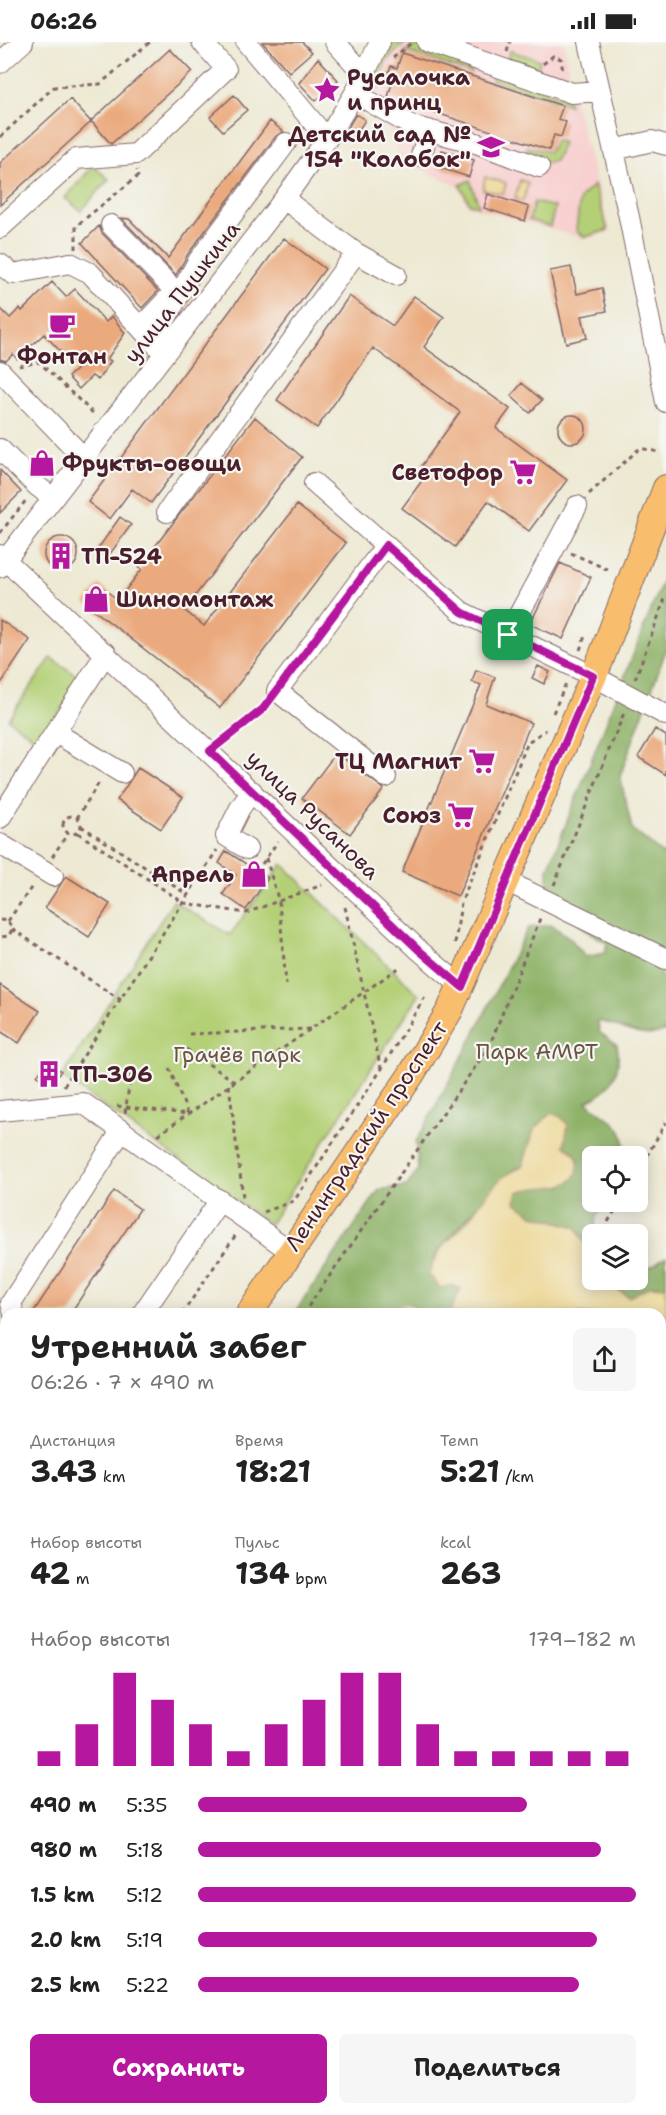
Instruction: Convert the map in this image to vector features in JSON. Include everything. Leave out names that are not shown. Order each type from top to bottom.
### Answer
[{"type":"main road","name":"Ленинградский проспект","points":[[253,1308],[411,1075],[462,987],[506,881],[583,672],[666,488]]},
{"type":"street","points":[[0,63],[23,42]]},
{"type":"street","points":[[0,228],[75,159],[136,154],[226,69],[202,42]]},
{"type":"street","points":[[246,42],[327,139]]},
{"type":"street","points":[[335,42],[363,73]]},
{"type":"street","name":"улица Пушкина","points":[[2,560],[84,458],[153,341],[284,199],[327,139],[355,93],[380,42]]},
{"type":"street","points":[[427,42],[572,93],[600,91]]},
{"type":"street","points":[[589,42],[614,150],[666,402]]},
{"type":"street","points":[[355,93],[412,126],[476,142],[539,167]]},
{"type":"street","points":[[421,156],[429,130]]},
{"type":"street","points":[[614,150],[652,141],[666,145]]},
{"type":"street","points":[[153,341],[198,261],[286,143]]},
{"type":"street","points":[[284,199],[356,253],[396,275]]},
{"type":"street","points":[[111,225],[175,291],[153,341]]},
{"type":"street","points":[[167,512],[356,253]]},
{"type":"street","points":[[0,264],[13,274],[70,263],[90,273],[153,341]]},
{"type":"street","points":[[5,370],[84,458]]},
{"type":"street","points":[[0,449],[37,486],[53,498]]},
{"type":"street","points":[[314,483],[462,612],[666,715]]},
{"type":"street","points":[[508,635],[577,506]]},
{"type":"street","points":[[386,545],[277,691],[386,777]]},
{"type":"street","name":"улица Русанова","points":[[2,560],[106,653],[420,951],[462,987]]},
{"type":"street","points":[[0,818],[106,653]]},
{"type":"street","points":[[56,732],[116,769]]},
{"type":"street","points":[[247,849],[226,836],[240,808],[252,791]]},
{"type":"street","points":[[0,844],[52,876]]},
{"type":"street","points":[[506,881],[666,959]]},
{"type":"street","points":[[0,1111],[83,1102],[290,1251]]},
{"type":"street","points":[[12,1308],[11,1303],[122,1130]]},
{"type":"street","points":[[146,1308],[220,1200]]},
{"type":"path","points":[[0,137],[54,87],[100,84],[150,42]]},
{"type":"path","points":[[390,60],[412,42]]},
{"type":"path","points":[[5,370],[39,362],[94,414]]},
{"type":"path","points":[[577,506],[640,448],[658,452]]},
{"type":"path","points":[[555,546],[610,571],[607,581]]},
{"type":"path","points":[[307,1308],[489,1047],[631,696],[666,596]]},
{"type":"path","points":[[454,945],[461,903],[528,742],[545,733],[583,672],[587,632]]},
{"type":"path","points":[[210,751],[263,709],[277,691]]},
{"type":"path","points":[[77,818],[116,769]]},
{"type":"path","points":[[77,818],[69,817],[63,825],[68,833],[78,833],[184,903],[246,913],[322,885]]},
{"type":"path","points":[[77,818],[81,826],[188,895]]},
{"type":"path","points":[[78,833],[81,826]]},
{"type":"path","points":[[51,1106],[226,836]]},
{"type":"path","points":[[262,864],[278,841]]},
{"type":"path","points":[[266,858],[279,902],[286,985]]},
{"type":"path","points":[[345,907],[381,1070]]},
{"type":"path","points":[[0,920],[8,921],[12,929],[121,1000]]},
{"type":"path","points":[[0,937],[9,936],[12,929]]},
{"type":"path","points":[[143,1145],[400,966]]},
{"type":"path","points":[[186,1308],[246,1219],[294,1201],[381,1070],[426,995]]},
{"type":"path","points":[[189,1034],[312,1029]]},
{"type":"path","points":[[186,1049],[234,1081]]},
{"type":"path","points":[[122,1130],[132,1067]]},
{"type":"path","points":[[169,1068],[188,1114]]},
{"type":"path","points":[[229,1085],[246,1219]]},
{"type":"path","points":[[92,1108],[126,1105],[188,1114]]},
{"type":"path","points":[[648,1154],[666,1122]]},
{"type":"path","points":[[608,1222],[614,1212]]},
{"type":"shaded area","name":"Детский сад № 154 \"Колобок\"","points":[[389,42],[564,42],[572,94],[610,232],[586,239],[468,206],[458,186],[401,160],[373,98],[369,80]]},
{"type":"green space","points":[[405,43],[386,61],[378,89],[371,80],[385,45]]},
{"type":"green space","points":[[417,45],[472,63],[471,73],[405,51]]},
{"type":"green space","points":[[510,51],[540,60],[538,69],[531,73],[507,60]]},
{"type":"green space","points":[[494,71],[568,99],[569,105],[492,80]]},
{"type":"green space","points":[[556,140],[563,143],[555,161],[541,165],[527,155],[527,147],[549,152]]},
{"type":"green space","points":[[93,166],[109,179],[81,211],[65,198]]},
{"type":"green space","points":[[470,180],[479,206],[470,204],[460,185]]},
{"type":"green space","points":[[594,185],[608,230],[585,237],[576,231],[580,198]]},
{"type":"green space","points":[[534,202],[555,207],[550,227],[529,220]]},
{"type":"green space","name":"Парк АМРТ","points":[[666,572],[666,650],[620,776],[632,829],[666,857],[666,968],[660,975],[666,981],[666,1031],[657,1034],[640,1034],[598,1021],[599,1032],[617,1045],[618,1064],[613,1079],[603,1092],[587,1101],[619,1128],[624,1146],[582,1146],[582,1212],[600,1212],[596,1217],[595,1224],[582,1224],[582,1238],[576,1227],[533,1215],[515,1202],[518,1192],[540,1185],[563,1186],[579,1160],[574,1152],[564,1146],[564,1136],[534,1130],[523,1165],[503,1177],[438,1251],[432,1263],[451,1285],[461,1289],[452,1308],[398,1306],[396,1308],[298,1308],[379,1190],[407,1186],[418,1170],[416,1142],[528,928],[551,925],[570,938],[586,957],[605,953],[607,943],[587,931],[548,889],[548,869]]},
{"type":"green space","points":[[51,658],[82,679],[39,741],[8,719]]},
{"type":"green space","name":"Грачёв парк","points":[[282,864],[419,995],[270,1224],[62,1077],[173,901],[230,935]]},
{"type":"green space","points":[[666,1256],[666,1287],[648,1287],[648,1267]]},
{"type":"green space","points":[[617,1290],[643,1290],[630,1297]]},
{"type":"sand","points":[[485,177],[506,183],[503,194],[483,190]]},
{"type":"sand","points":[[520,180],[528,183],[523,201],[515,199]]},
{"type":"sand","points":[[551,1113],[561,1117],[568,1125],[564,1146],[577,1157],[578,1168],[575,1176],[563,1185],[518,1192],[515,1202],[533,1215],[576,1227],[582,1238],[582,1290],[617,1290],[629,1297],[642,1290],[648,1290],[650,1286],[666,1287],[666,1308],[452,1308],[461,1289],[451,1285],[440,1288],[429,1274],[433,1263],[442,1248],[494,1186],[503,1177],[523,1165],[534,1130]]},
{"type":"sand","points":[[408,1303],[416,1308],[396,1308]]},
{"type":"building","points":[[262,42],[302,42],[312,52],[289,72]]},
{"type":"building","points":[[170,49],[192,72],[111,144],[91,121]]},
{"type":"building","points":[[402,53],[563,106],[558,119],[566,122],[561,137],[554,135],[549,150],[388,97],[392,83],[386,81],[391,66],[397,68]]},
{"type":"building","points":[[318,58],[338,80],[316,101],[299,83]]},
{"type":"building","points":[[234,95],[247,110],[223,131],[210,117]]},
{"type":"building","points":[[70,99],[91,122],[0,205],[0,163]]},
{"type":"building","points":[[356,114],[365,120],[351,142],[343,136]]},
{"type":"building","points":[[270,121],[284,132],[276,136],[188,254],[176,275],[121,218],[129,219],[168,258]]},
{"type":"building","points":[[442,150],[474,160],[469,177],[437,167]]},
{"type":"building","points":[[488,194],[529,207],[525,221],[484,208]]},
{"type":"building","points":[[99,226],[102,233],[158,291],[142,308],[82,243]]},
{"type":"building","points":[[284,238],[325,269],[151,503],[132,489],[110,519],[88,502]]},
{"type":"building","points":[[571,267],[577,294],[602,288],[607,311],[582,316],[587,338],[566,343],[550,271]]},
{"type":"building","points":[[52,282],[66,297],[75,289],[106,322],[112,316],[125,333],[107,359],[111,361],[98,380],[92,376],[79,389],[68,377],[77,369],[44,334],[17,359],[13,354],[6,361],[0,359],[0,308],[10,318],[20,308],[22,311]]},
{"type":"building","points":[[349,296],[393,326],[414,296],[444,317],[424,347],[510,409],[496,428],[567,480],[529,531],[488,501],[455,547],[402,508],[429,471],[422,465],[460,412],[373,348],[317,428],[277,400]]},
{"type":"building","points":[[522,383],[542,400],[530,413],[511,396]]},
{"type":"building","points":[[572,415],[582,419],[586,429],[582,439],[572,443],[562,439],[558,429],[562,419]]},
{"type":"building","points":[[255,417],[302,457],[184,610],[204,626],[297,505],[346,543],[220,708],[85,603],[99,585],[118,600],[142,569],[139,567]]},
{"type":"building","points":[[0,470],[21,492],[0,513]]},
{"type":"building","points":[[120,517],[131,525],[107,558],[97,550]]},
{"type":"building","name":"ТП-524","points":[[61,537],[73,542],[78,554],[73,566],[61,571],[49,566],[44,554],[49,542]]},
{"type":"building","points":[[560,563],[591,577],[563,639],[530,624]]},
{"type":"building","points":[[0,620],[30,640],[0,685]]},
{"type":"building","points":[[538,666],[550,672],[544,684],[532,678]]},
{"type":"building","name":"ТЦ Магнит","points":[[476,670],[495,677],[486,704],[531,723],[458,896],[402,872],[481,685],[472,682]]},
{"type":"building","points":[[655,729],[666,736],[666,775],[638,757]]},
{"type":"building","points":[[336,753],[384,789],[350,834],[302,798]]},
{"type":"building","points":[[138,768],[183,797],[161,829],[117,800]]},
{"type":"building","points":[[226,851],[268,878],[246,910],[223,894],[236,875],[219,863]]},
{"type":"building","points":[[66,876],[110,904],[89,937],[45,908]]},
{"type":"building","points":[[0,985],[40,1011],[19,1043],[0,1031]]},
{"type":"building","name":"ТП-306","points":[[48,1062],[61,1071],[51,1085],[37,1076]]},
{"type":"building","points":[[114,1191],[140,1209],[74,1308],[36,1308]]},
{"type":"place","name":"Русалочка и принц","points":[[327,90]]},
{"type":"place","name":"Детский сад № 154 \"Колобок\"","points":[[491,147]]},
{"type":"place","name":"Фонтан","points":[[62,325]]},
{"type":"place","name":"Фрукты-овощи","points":[[42,463]]},
{"type":"place","name":"Светофор","points":[[523,472]]},
{"type":"place","name":"ТП-524","points":[[61,556]]},
{"type":"place","name":"Шиномонтаж","points":[[96,599]]},
{"type":"place","name":"ТЦ Магнит","points":[[482,761]]},
{"type":"place","name":"Союз","points":[[461,815]]},
{"type":"place","name":"Апрель","points":[[254,874]]},
{"type":"place","name":"ТП-306","points":[[49,1074]]},
{"type":"route","points":[[386,545],[462,612],[508,635],[593,676],[462,987],[420,951],[210,751],[263,709],[386,545]]}]
